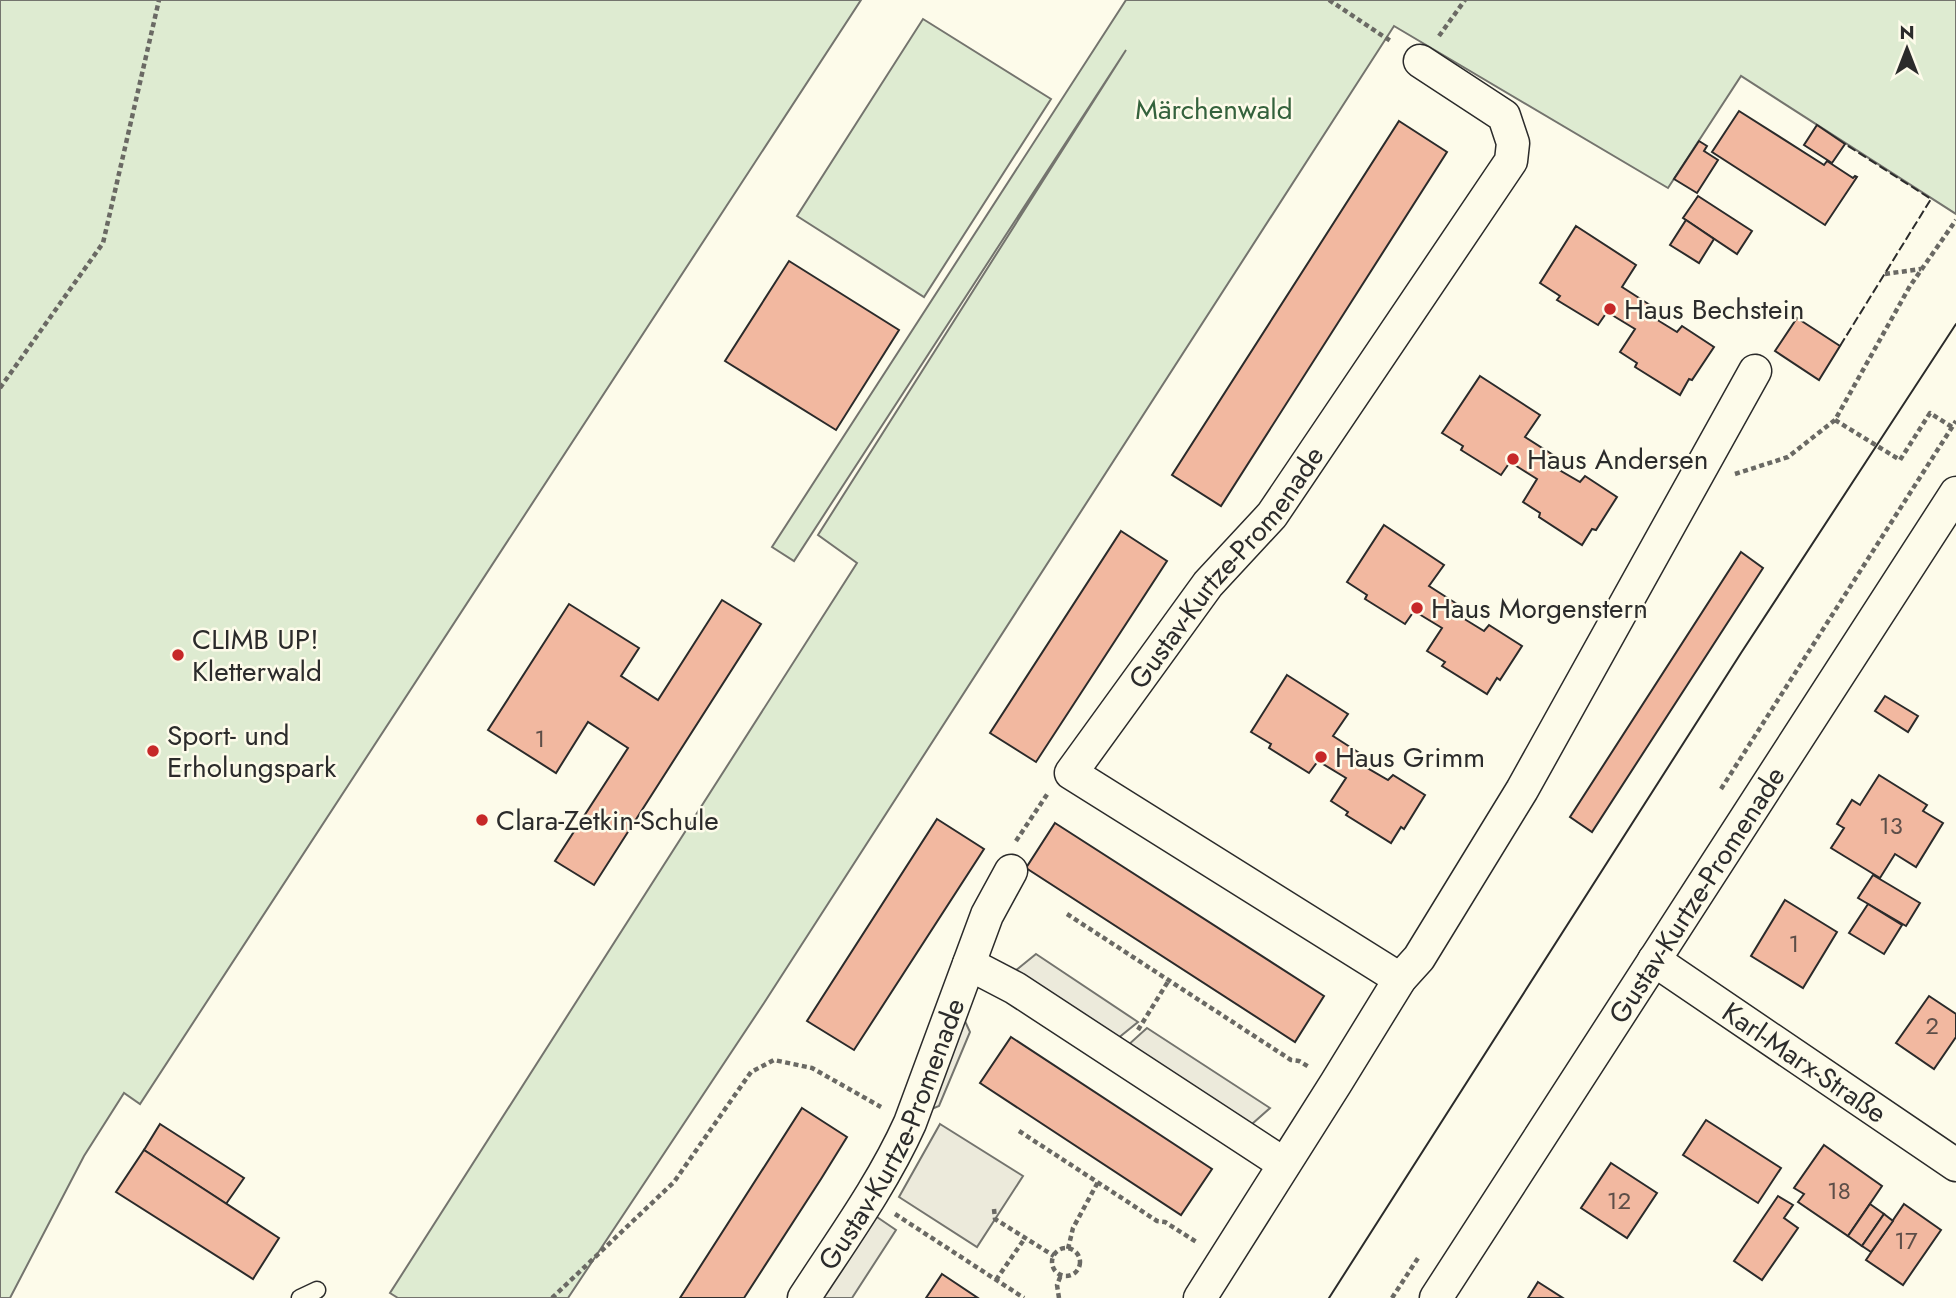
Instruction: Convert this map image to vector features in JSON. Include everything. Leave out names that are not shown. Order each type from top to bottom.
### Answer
[{"type":"street","name":"Gustav-Kurtze-Promenade","points":[[1071,774],[1208,584],[1272,515],[1511,161],[1513,142],[1504,116],[1420,61]]},
{"type":"street","points":[[1200,1298],[1400,979],[1419,958],[1522,790],[1755,371]]},
{"type":"street","name":"Gustav-Kurtze-Promenade","points":[[1436,1298],[1956,493]]},
{"type":"street","points":[[1071,774],[1400,979]]},
{"type":"street","name":"Gustav-Kurtze-Promenade","points":[[804,1298],[870,1198],[897,1151],[910,1123],[987,915],[1011,871]]},
{"type":"street","name":"Karl-Marx-Straße","points":[[1654,960],[1956,1165]]},
{"type":"street","name":"Gustav-Kurtze-Promenade","points":[[969,964],[1015,988],[1284,1164]]},
{"type":"lane","points":[[300,1298],[317,1290]]},
{"type":"path","points":[[0,388],[103,243],[159,0]]},
{"type":"path","points":[[1329,0],[1420,61],[1465,0]]},
{"type":"path","points":[[1703,466],[1731,475],[1788,457],[1835,420],[1922,269],[1955,222]]},
{"type":"path","points":[[1885,274],[1922,269]]},
{"type":"path","points":[[1835,420],[1900,460],[1930,413],[1952,427]]},
{"type":"path","points":[[1011,871],[1001,864],[1053,785],[1071,774]]},
{"type":"path","points":[[1067,914],[1291,1060],[1299,1061],[1336,1083]]},
{"type":"path","points":[[1119,1055],[1169,981]]},
{"type":"path","points":[[552,1298],[674,1182],[751,1072],[774,1060],[812,1068],[910,1123]]},
{"type":"path","points":[[1019,1130],[1157,1221],[1165,1222],[1224,1260]]},
{"type":"path","points":[[1068,1249],[1073,1228],[1098,1182]]},
{"type":"path","points":[[870,1198],[1024,1298]]},
{"type":"path","points":[[993,1209],[995,1219],[1054,1256]]},
{"type":"path","points":[[996,1280],[1025,1238]]},
{"type":"path","points":[[1068,1249],[1073,1250],[1079,1257],[1079,1266],[1074,1274],[1060,1275],[1052,1265],[1054,1256],[1060,1250],[1068,1249]]},
{"type":"path","points":[[1059,1298],[1057,1285],[1060,1275]]},
{"type":"green space","name":"CLIMB UP! Kletterwald","points":[[0,0],[861,0],[140,1104],[124,1093],[84,1156],[10,1298],[0,1298]]},
{"type":"green space","name":"Märchenwald","points":[[1126,0],[1956,0],[1956,214],[1741,76],[1668,188],[1394,26],[764,1003],[568,1298],[398,1298],[390,1293],[857,563],[818,535],[1126,50],[794,561],[772,547]]},
{"type":"green space","points":[[923,19],[1051,99],[924,297],[797,216]]},
{"type":"shaded area","points":[[1036,954],[1138,1022],[1117,1039],[1015,971]]},
{"type":"shaded area","points":[[964,1019],[970,1032],[939,1106],[927,1111]]},
{"type":"shaded area","points":[[1147,1028],[1270,1108],[1252,1124],[1127,1046]]},
{"type":"shaded area","points":[[940,1124],[1023,1176],[977,1247],[899,1197]]},
{"type":"shaded area","points":[[874,1215],[896,1230],[852,1298],[820,1298]]},
{"type":"building","points":[[1739,111],[1824,165],[1827,161],[1853,178],[1857,177],[1825,225],[1712,152]]},
{"type":"building","points":[[1399,121],[1447,152],[1221,506],[1172,475]]},
{"type":"building","points":[[1817,125],[1845,144],[1832,163],[1804,145]]},
{"type":"building","points":[[1699,141],[1707,146],[1704,151],[1718,160],[1697,193],[1674,179]]},
{"type":"building","points":[[1698,196],[1752,231],[1737,254],[1683,218]]},
{"type":"building","points":[[1686,220],[1714,239],[1699,263],[1670,245]]},
{"type":"building","name":"Haus Bechstein","points":[[1576,226],[1636,265],[1622,287],[1650,305],[1646,313],[1677,332],[1682,326],[1714,347],[1680,395],[1635,367],[1637,363],[1620,352],[1635,329],[1607,312],[1598,325],[1557,300],[1560,296],[1540,283]]},
{"type":"building","points":[[789,261],[899,330],[836,430],[725,361]]},
{"type":"building","points":[[1797,318],[1840,346],[1819,380],[1775,351]]},
{"type":"building","name":"Haus Andersen","points":[[1480,376],[1540,415],[1525,437],[1553,455],[1549,464],[1580,482],[1585,476],[1617,497],[1596,530],[1592,529],[1582,545],[1539,517],[1540,513],[1523,502],[1537,479],[1510,462],[1501,475],[1461,450],[1463,446],[1442,433]]},
{"type":"building","name":"Haus Morgenstern","points":[[1384,525],[1444,565],[1429,586],[1457,604],[1453,612],[1484,631],[1489,625],[1522,646],[1500,680],[1497,678],[1487,694],[1442,666],[1445,662],[1427,651],[1442,628],[1414,611],[1405,624],[1365,599],[1367,595],[1347,582]]},
{"type":"building","points":[[1121,531],[1167,561],[1036,762],[990,733]]},
{"type":"building","points":[[1741,552],[1763,568],[1592,832],[1570,817]]},
{"type":"building","points":[[722,600],[761,624],[594,885],[555,861],[628,748],[588,722],[556,773],[488,730],[569,604],[639,648],[621,676],[658,700]]},
{"type":"building","name":"Haus Grimm","points":[[1287,675],[1348,714],[1333,736],[1361,754],[1357,762],[1388,780],[1393,775],[1425,795],[1404,829],[1401,827],[1391,843],[1346,815],[1348,812],[1331,801],[1346,778],[1318,761],[1309,773],[1269,748],[1271,744],[1251,732]]},
{"type":"building","points":[[1885,696],[1918,716],[1908,732],[1875,711]]},
{"type":"building","points":[[1879,775],[1927,805],[1923,811],[1943,823],[1916,867],[1895,854],[1880,878],[1831,848],[1844,828],[1837,824],[1852,800],[1860,805]]},
{"type":"building","points":[[937,819],[984,849],[854,1050],[807,1021]]},
{"type":"building","points":[[1055,823],[1324,996],[1295,1042],[1026,868]]},
{"type":"building","points":[[1873,875],[1920,903],[1906,926],[1858,898]]},
{"type":"building","points":[[1785,900],[1837,932],[1803,988],[1751,956]]},
{"type":"building","points":[[1868,904],[1902,925],[1884,954],[1849,933]]},
{"type":"building","points":[[1929,996],[1956,1014],[1956,1037],[1934,1069],[1896,1043]]},
{"type":"building","points":[[1011,1037],[1212,1169],[1181,1215],[980,1083]]},
{"type":"building","points":[[802,1108],[847,1137],[821,1179],[744,1298],[680,1298]]},
{"type":"building","points":[[1706,1120],[1781,1168],[1758,1203],[1683,1155]]},
{"type":"building","points":[[160,1124],[244,1178],[226,1204],[144,1150]]},
{"type":"building","points":[[1824,1145],[1882,1186],[1848,1236],[1798,1202],[1804,1194],[1794,1188]]},
{"type":"building","points":[[144,1150],[279,1238],[253,1279],[116,1192]]},
{"type":"building","points":[[1611,1163],[1657,1193],[1627,1238],[1581,1208]]},
{"type":"building","points":[[1778,1196],[1793,1205],[1784,1218],[1798,1228],[1762,1280],[1734,1261]]},
{"type":"building","points":[[1870,1204],[1884,1214],[1862,1246],[1848,1236]]},
{"type":"building","points":[[1904,1204],[1941,1230],[1903,1285],[1866,1260]]},
{"type":"building","points":[[1884,1214],[1893,1221],[1871,1252],[1862,1246]]},
{"type":"building","points":[[942,1274],[978,1298],[926,1298]]},
{"type":"building","points":[[1538,1282],[1563,1298],[1528,1298]]},
{"type":"tram line","points":[[1329,1298],[1741,653],[1956,324]]},
{"type":"fence","points":[[1840,346],[1931,199],[1845,144]]},
{"type":"place","name":"Haus Bechstein","points":[[1610,309]]},
{"type":"place","name":"Haus Andersen","points":[[1513,459]]},
{"type":"place","name":"Haus Morgenstern","points":[[1417,608]]},
{"type":"place","name":"CLIMB UP! Kletterwald","points":[[178,655]]},
{"type":"place","name":"Sport- und Erholungspark","points":[[153,751]]},
{"type":"place","name":"Haus Grimm","points":[[1321,757]]},
{"type":"place","name":"Clara-Zetkin-Schule","points":[[482,820]]}]
